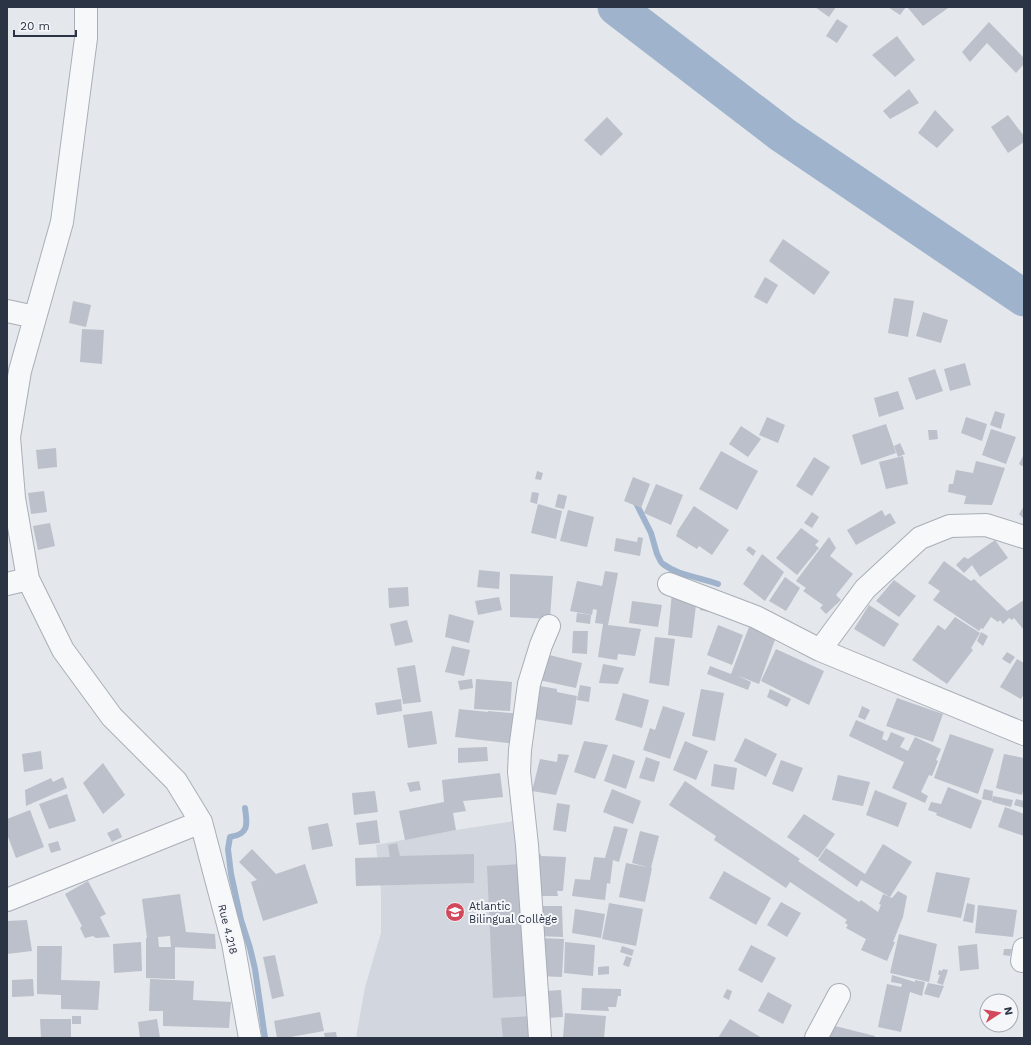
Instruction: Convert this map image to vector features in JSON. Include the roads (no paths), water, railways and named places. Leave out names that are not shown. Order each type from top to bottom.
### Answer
[{"type":"street","name":"Rue 4.218","points":[[86,7],[86,38],[62,222],[20,371],[9,437],[14,498],[28,579],[63,650],[112,717],[176,781],[201,822],[233,943],[250,1038]]},
{"type":"street","points":[[7,311],[35,316]]},
{"type":"street","points":[[820,650],[865,590],[920,538],[950,526],[986,525],[1024,537]]},
{"type":"street","points":[[7,584],[28,579]]},
{"type":"street","points":[[669,584],[756,617],[820,650],[1024,734]]},
{"type":"street","points":[[540,1038],[527,845],[519,772],[520,750],[529,684],[541,645],[549,626]]},
{"type":"street","points":[[7,900],[201,822]]},
{"type":"street","points":[[816,1038],[840,995]]},
{"type":"waterway","points":[[616,7],[783,135],[1024,298]]},
{"type":"waterway","points":[[635,501],[651,533],[661,562]]},
{"type":"waterway","points":[[663,564],[683,574],[718,584]]},
{"type":"waterway","points":[[245,808],[246,827],[241,833],[230,837],[228,849],[231,874],[241,920],[255,969],[265,1038]]},
{"type":"place","name":"Atlantic Bilingual Collège","points":[[455,912]]}]
